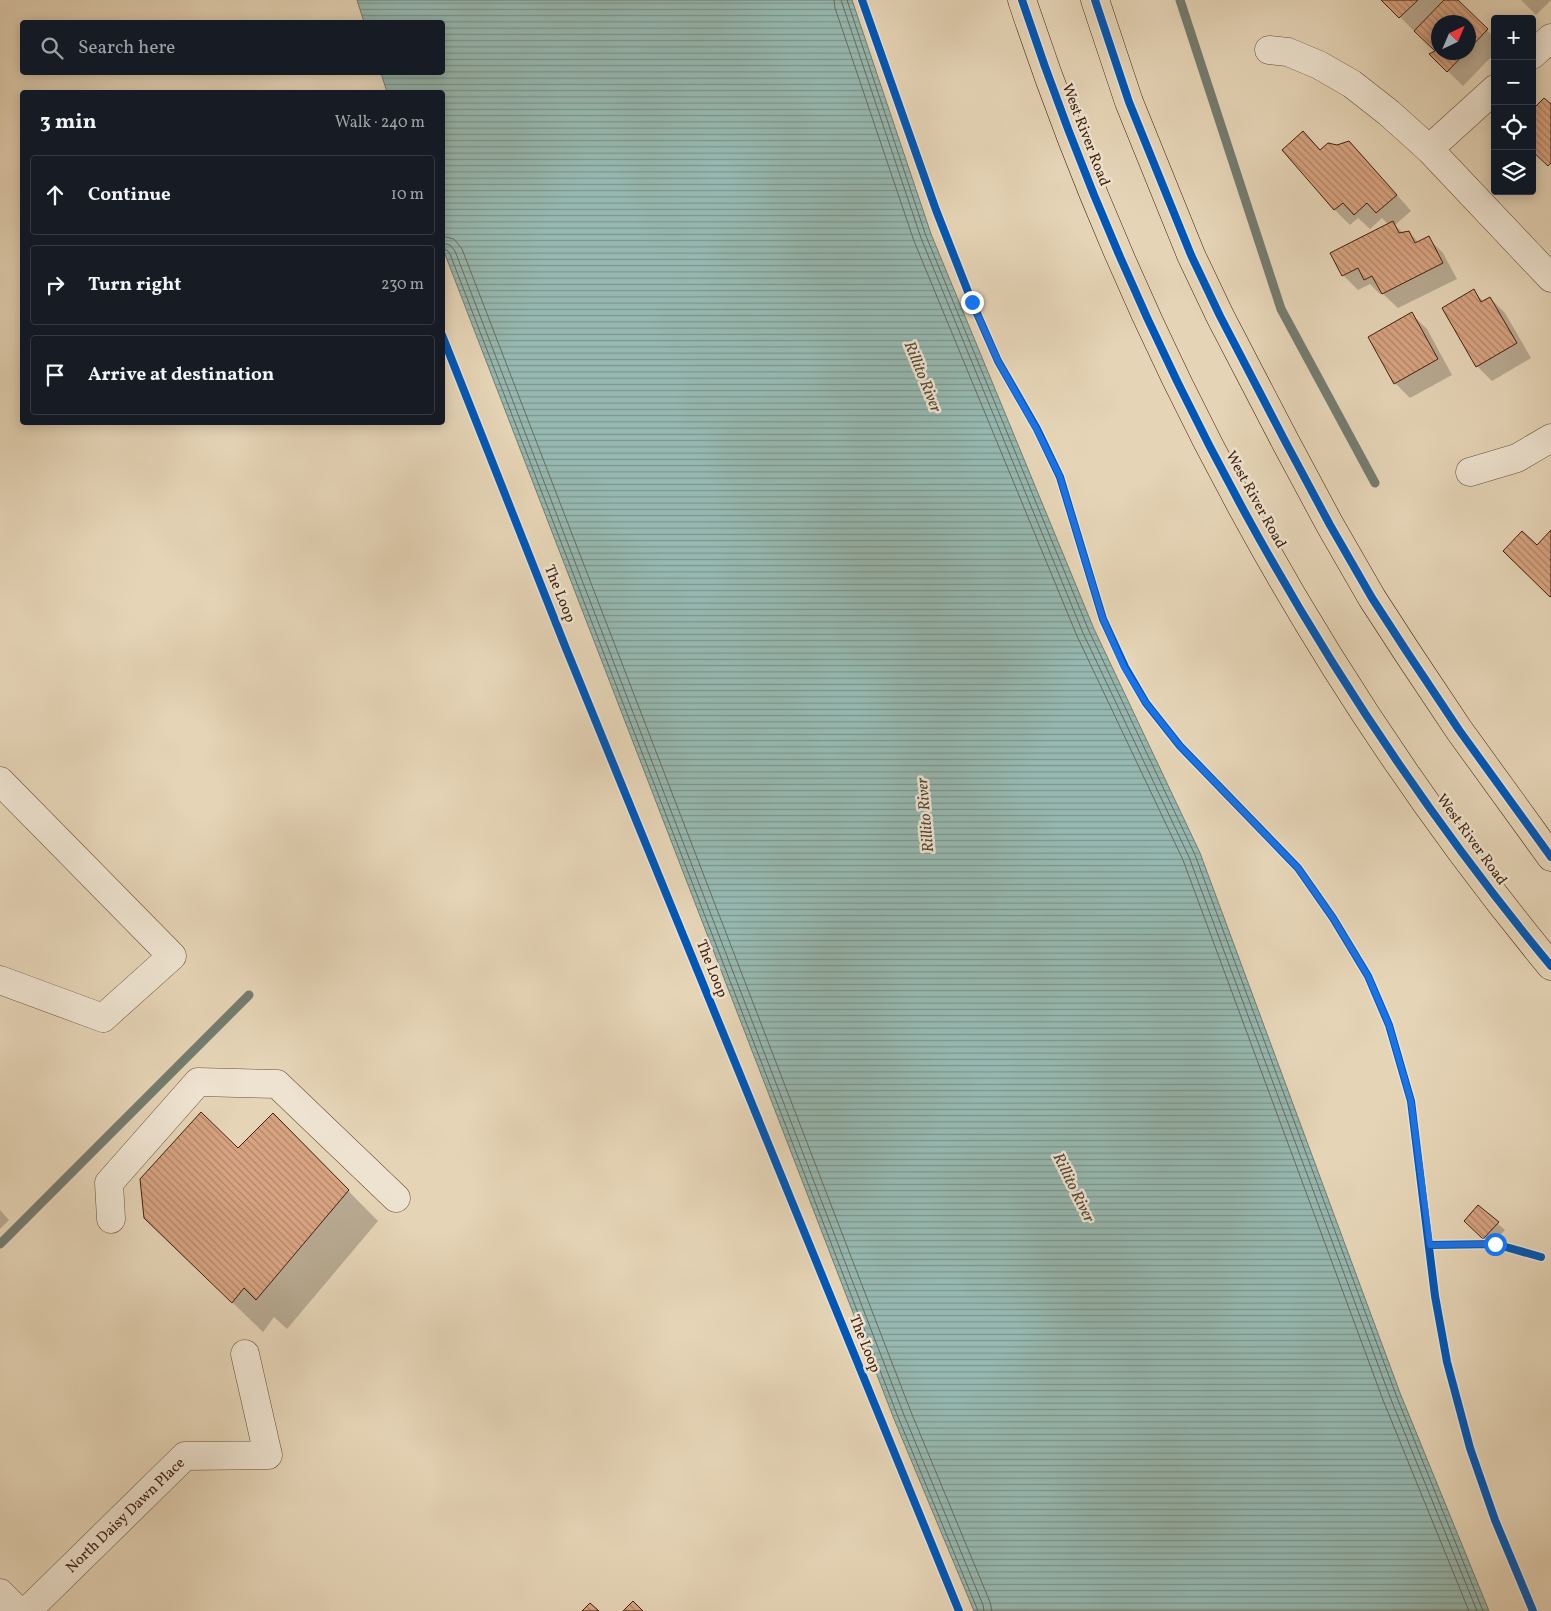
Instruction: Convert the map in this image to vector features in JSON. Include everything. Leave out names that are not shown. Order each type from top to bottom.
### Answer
[{"type":"main road","name":"West River Road","points":[[1022,0],[1067,130],[1150,325],[1202,432],[1257,535],[1314,631],[1417,790],[1464,857],[1551,966]]},
{"type":"main road","points":[[1095,0],[1129,102],[1187,246],[1220,316],[1289,450],[1372,598],[1459,730],[1551,857]]},
{"type":"street","points":[[1536,51],[1551,38]]},
{"type":"street","points":[[1269,50],[1288,52],[1319,65],[1352,84],[1389,113],[1429,149],[1551,278]]},
{"type":"street","points":[[1429,149],[1491,93]]},
{"type":"street","points":[[1470,472],[1517,458],[1551,438]]},
{"type":"street","points":[[0,780],[172,956],[103,1018],[0,980]]},
{"type":"street","points":[[111,1219],[109,1183],[198,1082],[277,1084],[396,1198]]},
{"type":"street","name":"North Daisy Dawn Place","points":[[27,1611],[186,1456],[268,1455],[245,1354]]},
{"type":"street","points":[[0,1593],[18,1611]]},
{"type":"water","name":"Rillito River","points":[[357,0],[852,0],[931,234],[1094,629],[1200,853],[1400,1393],[1489,1611],[974,1611],[894,1419],[445,254],[445,90],[386,90],[382,75],[445,75],[445,20],[363,20]]},
{"type":"building","points":[[1381,0],[1418,0],[1399,18]]},
{"type":"building","points":[[1444,0],[1458,0],[1474,15],[1431,15],[1431,47],[1414,31]]},
{"type":"building","points":[[1476,17],[1488,29],[1476,42]]},
{"type":"building","points":[[1435,60],[1458,60],[1447,72]]},
{"type":"building","points":[[1544,98],[1551,104],[1551,163],[1548,166],[1536,155],[1536,106]]},
{"type":"building","points":[[1303,131],[1320,150],[1328,143],[1337,145],[1349,141],[1397,195],[1376,213],[1367,203],[1354,215],[1343,203],[1334,210],[1282,150]]},
{"type":"building","points":[[1393,221],[1399,233],[1409,231],[1415,243],[1429,236],[1443,263],[1382,294],[1372,276],[1364,280],[1358,268],[1342,276],[1330,253]]},
{"type":"building","points":[[1474,289],[1481,302],[1490,297],[1517,343],[1476,367],[1442,308]]},
{"type":"building","points":[[1412,312],[1438,359],[1394,384],[1368,337]]},
{"type":"building","points":[[1551,530],[1550,597],[1503,551],[1522,531],[1537,545]]},
{"type":"building","points":[[201,1112],[238,1148],[273,1113],[349,1190],[256,1300],[244,1288],[232,1303],[144,1218],[140,1179]]},
{"type":"building","points":[[1478,1205],[1499,1222],[1483,1239],[1464,1221]]},
{"type":"building","points":[[633,1601],[643,1611],[623,1611]]},
{"type":"building","points":[[590,1603],[599,1611],[582,1611]]},
{"type":"waterway","points":[[1180,0],[1281,309],[1375,483]]},
{"type":"waterway","points":[[0,1244],[249,995]]},
{"type":"cycle path","points":[[862,0],[936,210],[972,302],[998,361],[1037,429],[1060,477],[1103,619],[1125,667],[1146,703],[1180,746],[1298,868],[1333,918],[1368,976],[1389,1025],[1411,1101],[1435,1296],[1447,1362],[1470,1448],[1495,1520],[1533,1611]]},
{"type":"cycle path","points":[[1022,0],[1068,130],[1121,258],[1179,384],[1242,508],[1311,628],[1386,745],[1466,858],[1551,966]]},
{"type":"cycle path","points":[[1095,0],[1129,102],[1191,255],[1220,316],[1285,441],[1372,598],[1459,730],[1551,857]]},
{"type":"cycle path","name":"The Loop","points":[[445,343],[565,646],[959,1611]]},
{"type":"cycle path","points":[[1430,1245],[1495,1244],[1541,1257]]},
{"type":"route","points":[[972,302],[998,361],[1037,430],[1060,477],[1103,619],[1124,667],[1146,703],[1180,746],[1298,868],[1333,918],[1368,976],[1389,1025],[1411,1101],[1430,1245],[1495,1244]]}]
